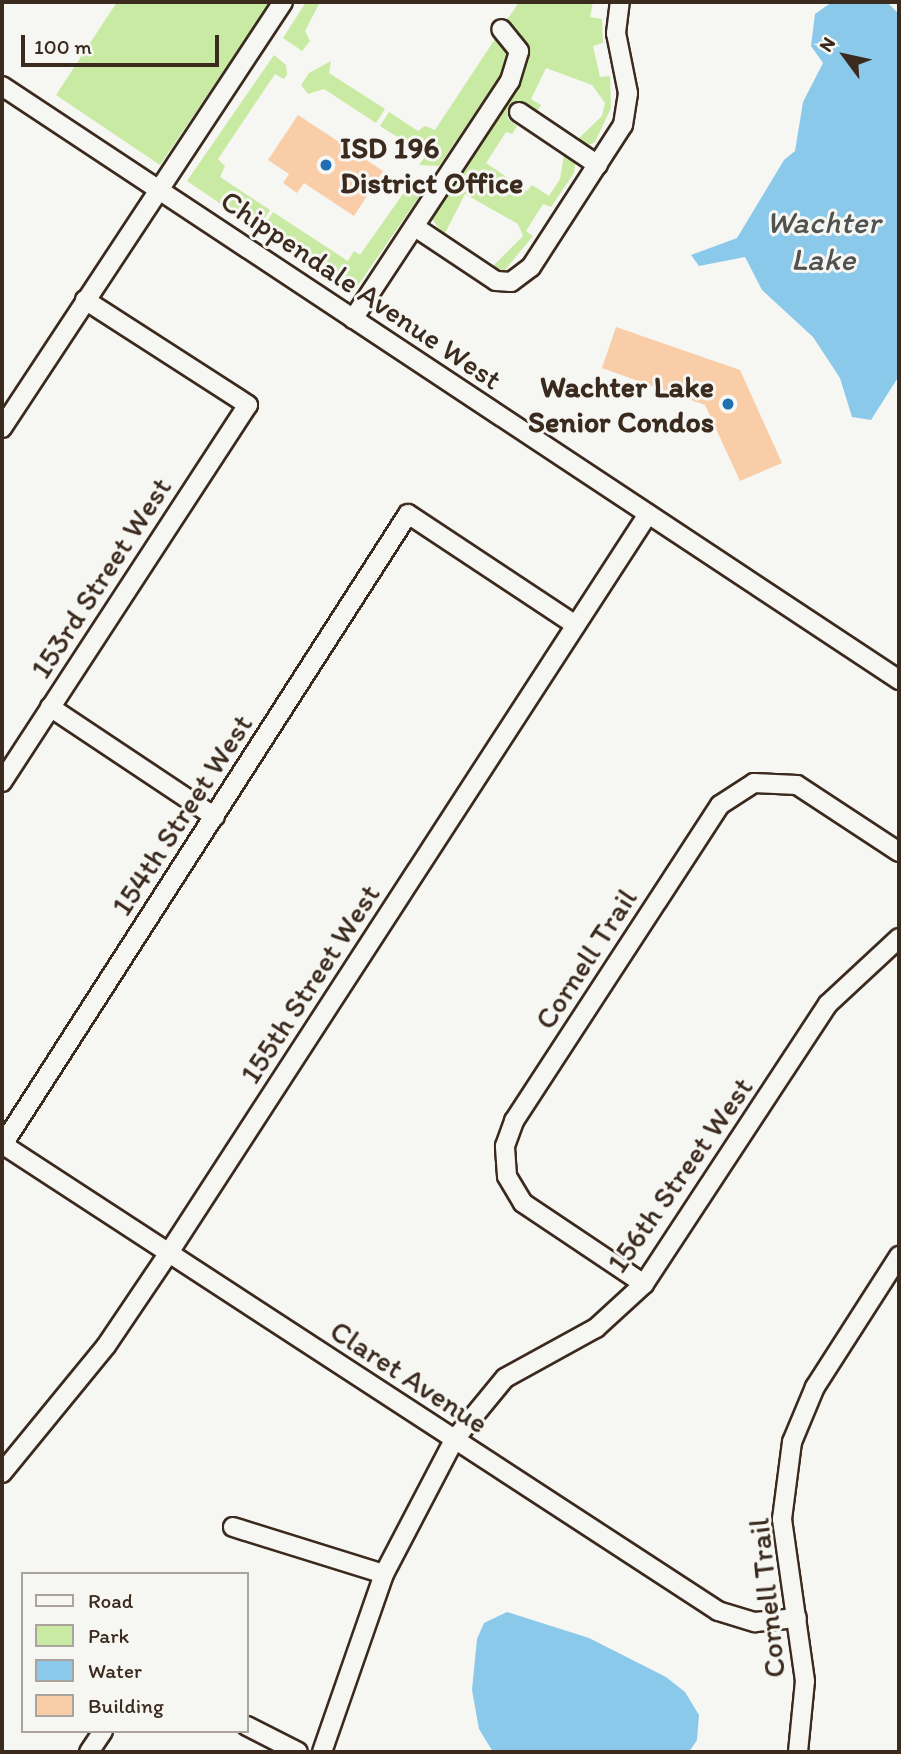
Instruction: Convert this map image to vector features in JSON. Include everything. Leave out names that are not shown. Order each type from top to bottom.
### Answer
[{"type":"street","points":[[2,428],[283,2]]},
{"type":"street","points":[[415,227],[487,276],[511,282],[531,267],[598,164],[625,116],[628,93],[616,33],[620,2]]},
{"type":"street","points":[[354,319],[510,81],[519,51],[501,29]]},
{"type":"street","name":"Chippendale Avenue West","points":[[2,86],[899,680]]},
{"type":"street","points":[[519,112],[598,164]]},
{"type":"street","name":"153rd Street West","points":[[2,782],[248,405],[85,300]]},
{"type":"street","name":"154th Street West","points":[[2,1145],[408,514],[576,625]]},
{"type":"street","name":"155th Street West","points":[[2,1473],[106,1346],[168,1254],[648,514]]},
{"type":"street","points":[[50,707],[215,817]]},
{"type":"street","name":"Cornell Trail","points":[[644,1284],[523,1203],[506,1176],[505,1146],[514,1121],[720,805],[754,783],[797,785],[899,852]]},
{"type":"street","name":"156th Street West","points":[[322,1752],[384,1574],[454,1440],[505,1378],[596,1328],[644,1284],[828,1004],[899,938]]},
{"type":"street","name":"Claret Avenue","points":[[2,1145],[718,1611],[755,1622],[797,1618]]},
{"type":"street","name":"Cornell Trail","points":[[798,1752],[806,1681],[782,1519],[792,1442],[815,1387],[899,1256]]},
{"type":"street","points":[[233,1527],[384,1574]]},
{"type":"street","points":[[248,1727],[298,1752]]},
{"type":"street","points":[[89,1752],[102,1733]]},
{"type":"green space","points":[[117,2],[270,2],[160,165],[56,95]]},
{"type":"green space","points":[[306,2],[320,2],[305,31],[310,41],[302,51],[283,38]]},
{"type":"green space","points":[[519,2],[593,2],[590,17],[602,19],[603,43],[593,46],[600,77],[610,76],[611,108],[595,142],[586,146],[576,141],[602,116],[605,103],[592,85],[546,68],[531,99],[541,105],[535,115],[517,104],[507,118],[517,126],[512,134],[506,132],[486,163],[527,191],[532,185],[549,196],[560,179],[564,155],[575,164],[574,173],[551,207],[543,204],[526,231],[533,236],[504,271],[493,266],[523,236],[518,224],[465,194],[444,235],[429,215],[519,84],[526,45],[505,23]]},
{"type":"green space","points":[[497,36],[509,47],[510,61],[439,166],[419,165],[426,155],[380,126],[389,112],[418,131],[425,126],[435,130]]},
{"type":"green space","points":[[274,55],[286,65],[287,74],[284,79],[275,74],[218,159],[225,166],[220,177],[270,210],[258,229],[187,181]]},
{"type":"green space","points":[[331,61],[329,73],[385,109],[376,123],[324,89],[308,94],[301,85],[309,73]]},
{"type":"green space","points":[[412,181],[421,194],[352,294],[261,231],[273,212],[348,261],[354,251],[360,255]]},
{"type":"water","name":"Wachter Lake","points":[[832,2],[887,2],[899,14],[899,376],[871,420],[852,417],[840,378],[813,337],[762,290],[745,257],[699,266],[691,255],[737,238],[784,160],[795,151],[803,102],[823,63],[811,46],[815,14]]},
{"type":"water","points":[[507,1612],[589,1638],[666,1677],[685,1692],[699,1715],[697,1740],[689,1752],[493,1752],[479,1729],[472,1690],[477,1639],[484,1623]]},
{"type":"building","name":"ISD 196 District Office","points":[[298,115],[383,171],[354,216],[304,183],[297,193],[283,183],[289,174],[268,160]]},
{"type":"building","name":"Wachter Lake Senior Condos","points":[[616,327],[740,370],[782,463],[740,481],[705,405],[602,368]]},
{"type":"place","name":"ISD 196 District Office","points":[[326,165]]},
{"type":"place","name":"Wachter Lake Senior Condos","points":[[728,404]]}]
